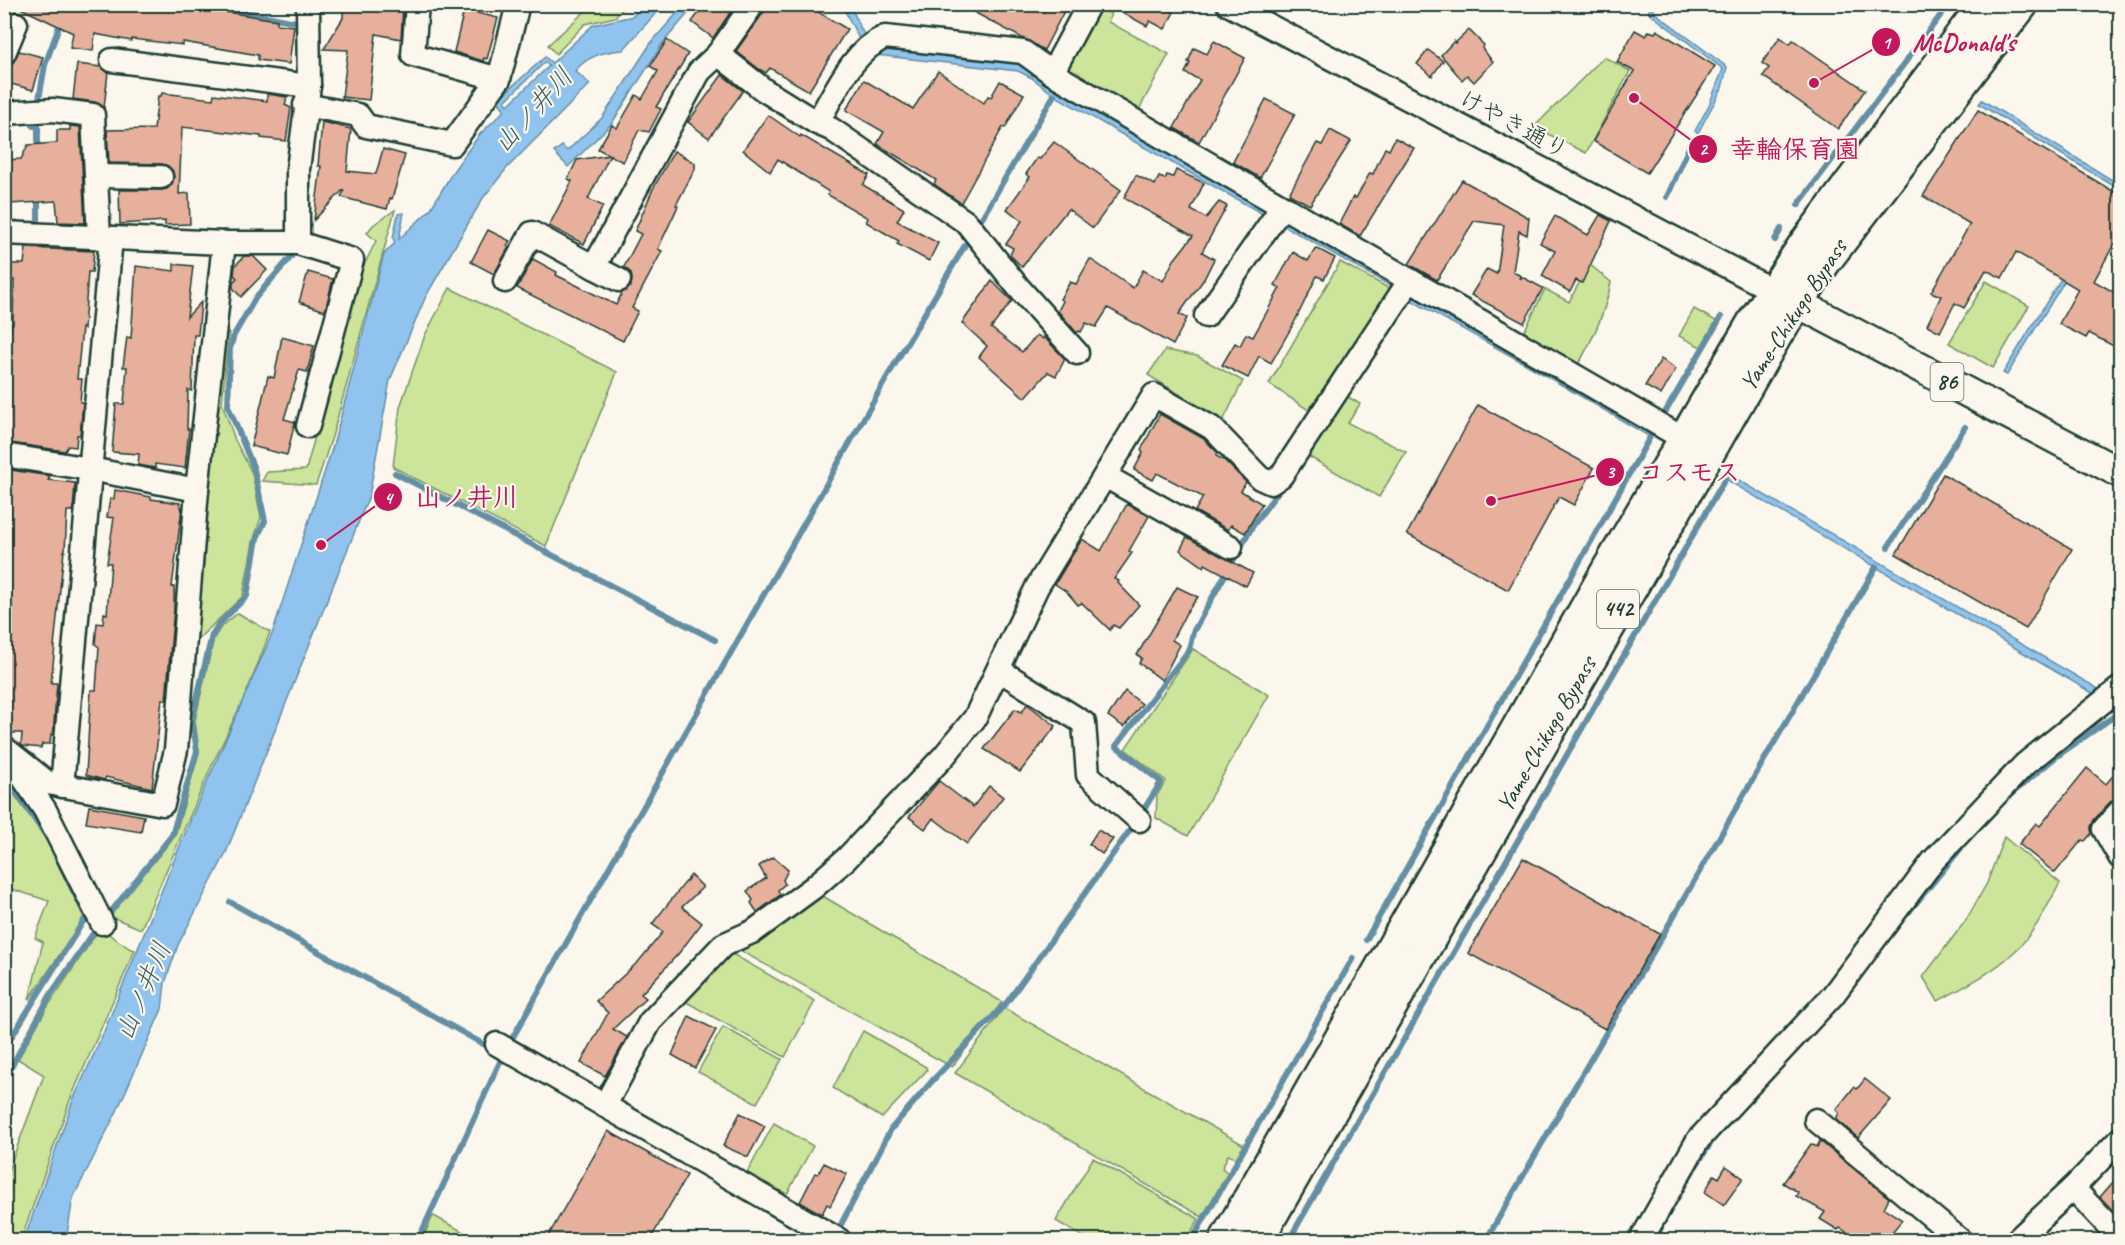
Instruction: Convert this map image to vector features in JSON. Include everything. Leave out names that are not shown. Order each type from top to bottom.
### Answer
[{"type":"highway","name":"Yame-Chikugo Bypass","points":[[1256,1240],[1696,446],[1785,296],[1818,228],[1986,4]]},
{"type":"highway","name":"Yame-Chikugo Bypass","points":[[1785,296],[1824,261],[2021,4]]},
{"type":"highway","name":"Yame-Chikugo Bypass","points":[[1227,1240],[1604,578],[1696,446]]},
{"type":"main road","name":"86","points":[[1785,296],[2121,473]]},
{"type":"street","points":[[298,243],[298,169],[307,96],[308,4]]},
{"type":"street","points":[[417,4],[413,55],[499,79]]},
{"type":"street","points":[[112,60],[307,96],[358,115],[366,126],[452,144],[499,79],[518,4]]},
{"type":"street","points":[[594,267],[699,72],[718,54],[753,4]]},
{"type":"street","points":[[1052,73],[1089,4]]},
{"type":"street","name":"けやき通り","points":[[1228,4],[1785,296]]},
{"type":"street","points":[[4,52],[16,24]]},
{"type":"street","points":[[817,123],[848,72],[868,47],[885,37],[1023,52],[1052,73],[1405,287],[1696,446]]},
{"type":"street","points":[[718,54],[764,90],[817,123],[831,129],[967,223],[1018,287],[1077,352]]},
{"type":"street","points":[[4,113],[53,110],[93,115],[96,176],[105,238],[90,469],[62,786]]},
{"type":"street","points":[[96,176],[161,177]]},
{"type":"street","points":[[1206,316],[1278,212]]},
{"type":"street","points":[[4,233],[224,243],[298,243],[352,260],[308,426]]},
{"type":"street","points":[[505,281],[532,233],[618,280]]},
{"type":"street","points":[[4,749],[48,783],[163,804],[176,750],[197,490],[224,243]]},
{"type":"street","points":[[605,1105],[650,1022],[723,945],[754,931],[814,887],[846,859],[944,756],[975,718],[1037,587],[1154,395],[1212,428],[1260,478],[1270,483],[1281,476],[1405,287]]},
{"type":"street","points":[[4,455],[197,490]]},
{"type":"street","points":[[1105,476],[1231,547]]},
{"type":"street","points":[[999,670],[1084,723],[1088,775],[1139,820]]},
{"type":"street","points":[[1641,1240],[1698,1140],[1833,995],[1933,861],[2025,764],[2120,690]]},
{"type":"street","points":[[4,749],[45,810],[102,923]]},
{"type":"street","points":[[2121,811],[2104,829],[2121,857]]},
{"type":"street","points":[[497,1044],[839,1240]]},
{"type":"street","points":[[1816,1120],[1960,1240]]},
{"type":"street","points":[[2018,1240],[2121,1139]]},
{"type":"street","points":[[2073,1188],[2119,1237]]},
{"type":"green space","points":[[592,5],[626,5],[615,17],[585,24],[556,54],[548,45]]},
{"type":"green space","points":[[1095,6],[1111,14],[1108,22],[1169,54],[1136,115],[1071,77],[1068,52]]},
{"type":"green space","points":[[1604,57],[1630,71],[1586,153],[1534,127]]},
{"type":"green space","points":[[395,210],[332,437],[316,485],[262,481],[267,472],[306,470],[357,279],[376,241],[367,233],[373,225]]},
{"type":"green space","points":[[1340,262],[1394,291],[1313,413],[1269,384]]},
{"type":"green space","points":[[1589,264],[1611,282],[1598,326],[1576,368],[1522,336],[1545,289],[1569,302]]},
{"type":"green space","points":[[1986,281],[2029,306],[1993,368],[1949,343]]},
{"type":"green space","points":[[450,288],[617,372],[546,546],[393,467],[400,407],[425,335]]},
{"type":"green space","points":[[1694,309],[1716,321],[1701,347],[1679,336]]},
{"type":"green space","points":[[229,332],[222,403],[235,440],[252,473],[261,517],[253,542],[243,596],[197,640],[222,334]]},
{"type":"green space","points":[[1165,350],[1197,356],[1243,381],[1223,421],[1148,375]]},
{"type":"green space","points":[[1345,395],[1360,404],[1348,423],[1406,452],[1379,497],[1306,455]]},
{"type":"green space","points":[[238,613],[270,632],[247,692],[212,765],[141,929],[109,916],[175,836],[199,753],[195,720],[214,638],[221,627]]},
{"type":"green space","points":[[1193,649],[1269,695],[1188,836],[1156,818],[1157,795],[1166,781],[1125,749]]},
{"type":"green space","points":[[5,776],[50,845],[85,917],[29,1000],[43,942],[35,938],[49,901],[5,887]]},
{"type":"green space","points":[[2004,837],[2060,883],[2034,929],[2021,946],[1987,973],[1938,1001],[1923,977],[1966,920],[1987,883]]},
{"type":"green space","points":[[821,895],[1002,1002],[952,1067],[730,945]]},
{"type":"green space","points":[[100,928],[135,950],[70,1100],[21,1240],[5,1240],[4,1182],[44,1075],[18,1059],[48,1006]]},
{"type":"green space","points":[[727,951],[815,1001],[785,1057],[681,999]]},
{"type":"green space","points":[[1004,1008],[1244,1145],[1236,1158],[1228,1155],[1222,1168],[1228,1173],[1202,1217],[955,1073]]},
{"type":"green space","points":[[723,1027],[782,1059],[757,1103],[698,1072]]},
{"type":"green space","points":[[863,1031],[926,1067],[927,1070],[882,1118],[833,1088]]},
{"type":"green space","points":[[774,1123],[813,1146],[787,1194],[747,1173]]},
{"type":"green space","points":[[1093,1158],[1199,1219],[1186,1240],[1088,1240],[1056,1221]]},
{"type":"green space","points":[[434,1216],[478,1240],[422,1240]]},
{"type":"water","points":[[685,4],[695,5],[663,43],[612,123],[568,167],[554,152],[562,146],[567,151],[602,118],[651,43]]},
{"type":"water","points":[[642,5],[663,5],[623,50],[596,56],[579,66],[575,71],[590,84],[507,168],[483,198],[426,296],[390,380],[369,496],[225,855],[178,945],[165,983],[162,1009],[117,1111],[73,1198],[66,1240],[24,1240],[73,1100],[103,1034],[193,814],[272,634],[333,446],[384,254],[395,243],[393,238],[398,214],[404,213],[399,239],[430,210],[454,170],[480,134],[505,110],[497,100],[545,57],[552,63],[593,25],[633,16]],"holes":[[[545,62],[549,66],[508,105],[505,101]]]},
{"type":"water","points":[[842,5],[850,5],[865,37],[1019,62],[1655,429],[1650,437],[1405,297],[1394,288],[1128,138],[1018,71],[876,55],[862,45]]},
{"type":"water","points":[[1653,5],[1657,5],[1653,11],[1727,67],[1722,88],[1698,133],[1695,131],[1709,105],[1723,69],[1648,12]]},
{"type":"water","points":[[1982,100],[2120,185],[2120,190],[2007,375],[2003,373],[2117,188],[1979,104]]},
{"type":"water","points":[[1730,475],[2102,691],[2099,697],[1725,479]]},
{"type":"building","points":[[12,4],[173,4],[277,20],[277,24],[294,26],[289,64],[258,60],[258,55],[183,42],[183,45],[132,39],[131,41],[95,34],[93,51],[70,48],[73,33]]},
{"type":"building","points":[[343,4],[403,4],[401,39],[376,34],[369,100],[342,97],[348,50],[324,49],[343,18]]},
{"type":"building","points":[[705,4],[736,4],[713,38],[692,22]]},
{"type":"building","points":[[766,4],[805,4],[847,29],[809,91],[770,68],[766,73],[736,51],[764,12]]},
{"type":"building","points":[[959,4],[1027,4],[1043,13],[1047,4],[1051,4],[1064,11],[1044,50]]},
{"type":"building","points":[[1107,4],[1159,4],[1174,12],[1165,29],[1150,21],[1147,26]]},
{"type":"building","points":[[464,10],[498,18],[487,59],[484,58],[483,61],[454,52]]},
{"type":"building","points":[[1469,30],[1484,45],[1482,48],[1493,62],[1474,82],[1467,75],[1462,80],[1441,55]]},
{"type":"building","points":[[1635,30],[1646,36],[1649,31],[1655,33],[1657,30],[1715,66],[1647,173],[1593,141],[1634,71],[1617,62]]},
{"type":"building","points":[[1780,37],[1790,44],[1793,40],[1865,90],[1838,129],[1763,76],[1769,68],[1762,63]]},
{"type":"building","points":[[667,40],[688,54],[656,107],[661,109],[649,132],[639,130],[623,162],[598,149],[612,125],[617,128],[636,95],[642,99],[658,71],[650,66]]},
{"type":"building","points":[[1214,41],[1245,58],[1199,142],[1174,128],[1200,80],[1185,73],[1194,48],[1207,54]]},
{"type":"building","points":[[1428,50],[1443,61],[1432,76],[1417,64]]},
{"type":"building","points":[[19,51],[43,57],[33,90],[4,82],[4,66],[13,63]]},
{"type":"building","points":[[77,64],[101,67],[108,72],[104,108],[95,102],[73,99]]},
{"type":"building","points":[[938,71],[984,103],[988,96],[991,97],[1000,81],[1024,94],[961,203],[934,184],[936,180],[877,144],[884,132],[846,110],[864,80],[913,109]]},
{"type":"building","points":[[722,75],[743,91],[709,138],[688,122]]},
{"type":"building","points":[[162,93],[213,99],[214,94],[267,101],[267,94],[287,97],[285,105],[291,108],[286,141],[182,127],[179,194],[189,193],[190,224],[165,225],[165,221],[120,224],[119,190],[167,189],[174,177],[173,171],[162,164],[109,163],[107,130],[154,129],[158,96]]},
{"type":"building","points":[[1266,99],[1295,114],[1260,178],[1233,162]]},
{"type":"building","points":[[1978,110],[2121,196],[2121,247],[2114,244],[2094,281],[2121,296],[2121,350],[2089,333],[2086,338],[2059,324],[2078,289],[2016,252],[2002,278],[1986,270],[1964,308],[1955,303],[1940,332],[1927,325],[1941,296],[1931,292],[1970,224],[1923,196]]},
{"type":"building","points":[[768,115],[800,137],[801,135],[869,175],[863,185],[904,209],[897,221],[938,243],[929,261],[897,244],[899,241],[866,222],[868,218],[828,195],[829,192],[778,159],[770,172],[743,150]]},
{"type":"building","points":[[322,122],[351,129],[347,171],[376,174],[383,149],[405,155],[387,209],[341,197],[343,190],[314,220],[321,166],[318,166]]},
{"type":"building","points":[[70,126],[80,127],[85,223],[58,222],[56,201],[10,204],[7,160],[21,159],[28,145],[57,143],[57,130],[70,130]]},
{"type":"building","points":[[1330,130],[1351,141],[1310,205],[1289,194],[1317,143],[1322,145]]},
{"type":"building","points":[[1395,138],[1414,148],[1360,236],[1339,224],[1353,197],[1356,198],[1370,173],[1373,174],[1385,148],[1389,150]]},
{"type":"building","points":[[1054,142],[1121,190],[1093,228],[1068,209],[1022,267],[1010,255],[1013,248],[1006,244],[1022,221],[1007,209],[1030,177],[1026,174],[1037,158],[1040,159]]},
{"type":"building","points":[[674,151],[695,163],[695,169],[676,205],[678,206],[658,249],[662,251],[632,308],[638,311],[623,341],[517,288],[533,259],[557,272],[556,275],[616,305],[622,293],[631,286],[631,273],[624,267],[641,234],[635,231],[653,189]]},
{"type":"building","points":[[610,155],[588,199],[603,206],[584,244],[549,226],[572,181],[568,179],[577,160]]},
{"type":"building","points":[[1176,170],[1204,183],[1191,210],[1206,218],[1219,202],[1227,206],[1202,252],[1214,259],[1204,279],[1179,314],[1187,318],[1173,345],[1108,308],[1096,327],[1086,323],[1081,332],[1077,333],[1058,311],[1063,301],[1060,299],[1070,282],[1076,284],[1090,259],[1133,288],[1143,270],[1163,281],[1174,260],[1193,236],[1124,198],[1136,175],[1155,185],[1159,177],[1165,179],[1167,175],[1173,177]]},
{"type":"building","points":[[1462,180],[1529,218],[1527,235],[1519,231],[1513,272],[1521,276],[1520,279],[1522,277],[1543,288],[1524,323],[1471,295],[1487,269],[1497,274],[1504,225],[1474,221],[1437,280],[1409,264]]},
{"type":"building","points":[[1600,215],[1611,221],[1582,283],[1576,280],[1570,292],[1542,276],[1555,251],[1540,243],[1555,216],[1588,235]]},
{"type":"building","points":[[488,230],[510,241],[494,274],[471,262]]},
{"type":"building","points":[[26,248],[94,251],[92,272],[88,272],[84,329],[82,328],[77,379],[82,379],[80,402],[83,402],[80,435],[77,435],[76,447],[68,446],[65,451],[4,442],[4,387],[11,324],[13,324],[14,280],[7,280],[7,264],[24,264]]},
{"type":"building","points":[[1316,248],[1335,258],[1324,279],[1317,276],[1271,363],[1259,356],[1248,378],[1222,365],[1235,343],[1240,346],[1246,334],[1253,337],[1280,288],[1275,285],[1293,252],[1308,261]]},
{"type":"building","points":[[244,256],[253,256],[267,270],[241,297],[233,288],[233,282],[237,278],[234,275],[235,266]]},
{"type":"building","points":[[174,264],[193,266],[187,317],[201,302],[198,335],[194,335],[192,391],[188,390],[187,429],[189,429],[185,468],[155,464],[155,468],[138,465],[139,454],[112,452],[116,404],[124,404],[127,367],[123,367],[127,337],[131,338],[136,266],[174,271]]},
{"type":"building","points":[[308,272],[333,279],[325,311],[299,302]]},
{"type":"building","points":[[992,281],[1012,301],[991,328],[1022,352],[1037,335],[1043,339],[1044,337],[1065,359],[1056,376],[1048,372],[1025,398],[979,357],[987,346],[962,323]]},
{"type":"building","points":[[282,337],[314,346],[307,372],[299,370],[284,419],[295,422],[287,455],[251,446],[268,376],[274,378]]},
{"type":"building","points":[[1661,359],[1676,369],[1661,395],[1645,386]]},
{"type":"building","points":[[1478,405],[1594,468],[1574,505],[1559,497],[1508,590],[1407,534]]},
{"type":"building","points":[[1160,414],[1204,439],[1218,453],[1216,456],[1224,460],[1246,482],[1241,491],[1262,504],[1245,533],[1231,525],[1228,530],[1195,511],[1203,497],[1157,473],[1153,480],[1134,470],[1143,453],[1141,450]]},
{"type":"building","points":[[4,469],[50,476],[48,480],[75,483],[73,511],[67,511],[65,551],[54,646],[51,683],[57,683],[53,735],[51,734],[50,744],[42,744],[41,748],[21,745],[22,733],[4,733],[4,652],[12,643],[4,640]]},
{"type":"building","points":[[1943,474],[2072,549],[2026,629],[1896,554]]},
{"type":"building","points":[[115,490],[180,503],[182,507],[172,587],[174,587],[174,608],[166,700],[162,699],[152,788],[106,777],[104,780],[86,775],[91,690],[96,690],[99,647],[95,644],[97,623],[103,624],[104,613],[107,614],[111,563],[107,563],[114,518],[107,517],[110,499],[114,499]]},
{"type":"building","points":[[1127,504],[1149,516],[1129,551],[1132,553],[1114,579],[1119,581],[1118,583],[1139,605],[1119,628],[1113,625],[1110,630],[1082,603],[1078,605],[1067,592],[1055,584],[1082,539],[1101,551]]},
{"type":"building","points":[[1187,537],[1253,573],[1246,586],[1205,564],[1204,567],[1180,550]]},
{"type":"building","points":[[1177,587],[1198,597],[1186,613],[1172,640],[1180,645],[1162,680],[1139,663],[1142,658],[1137,655]]},
{"type":"building","points":[[1125,691],[1142,704],[1124,727],[1108,716]]},
{"type":"building","points":[[1027,704],[1056,726],[1020,772],[984,749],[1015,709],[1022,712]]},
{"type":"building","points":[[2121,766],[2121,797],[2110,802],[2094,820],[2091,827],[2092,833],[2085,841],[2082,840],[2055,873],[2019,844],[2036,823],[2040,826],[2087,768],[2106,784]]},
{"type":"building","points":[[939,781],[973,807],[989,786],[1003,797],[967,844],[933,818],[925,829],[909,817]]},
{"type":"building","points":[[89,806],[144,816],[141,832],[86,823]]},
{"type":"building","points":[[1098,830],[1113,839],[1102,854],[1089,844]]},
{"type":"building","points":[[773,857],[788,870],[783,880],[785,884],[778,890],[780,895],[757,912],[747,891],[766,878],[759,866]]},
{"type":"building","points":[[1523,858],[1660,934],[1605,1029],[1468,953]]},
{"type":"building","points":[[691,875],[703,887],[682,907],[702,923],[679,953],[641,994],[646,998],[613,1029],[627,1037],[605,1076],[581,1063],[608,1013],[596,1001],[639,961],[663,932],[652,924]]},
{"type":"building","points":[[689,1016],[716,1030],[695,1068],[672,1055]]},
{"type":"building","points":[[1865,1079],[1891,1100],[1858,1138],[1836,1119],[1839,1113],[1836,1110],[1854,1087],[1857,1089]]},
{"type":"building","points":[[740,1113],[765,1126],[748,1157],[723,1146]]},
{"type":"building","points":[[608,1131],[687,1175],[650,1240],[546,1240]]},
{"type":"building","points":[[1820,1141],[1889,1198],[1884,1208],[1902,1220],[1888,1237],[1884,1236],[1881,1240],[1858,1240],[1840,1228],[1838,1230],[1820,1219],[1825,1212],[1796,1196],[1798,1192],[1783,1183],[1811,1144],[1817,1147]]},
{"type":"building","points":[[824,1163],[847,1174],[830,1206],[827,1204],[822,1214],[800,1202],[815,1173],[818,1174]]},
{"type":"building","points":[[1726,1166],[1743,1178],[1724,1205],[1705,1192],[1714,1175],[1719,1178]]},
{"type":"building","points":[[2121,1173],[2121,1219],[2100,1197]]},
{"type":"waterway","points":[[206,4],[296,22]]},
{"type":"waterway","points":[[1798,205],[1949,4]]},
{"type":"waterway","points":[[39,99],[45,65],[61,21]]},
{"type":"waterway","points":[[977,226],[1054,95]]},
{"type":"waterway","points":[[33,126],[38,126],[38,150]]},
{"type":"waterway","points":[[1667,197],[1690,145]]},
{"type":"waterway","points":[[38,196],[38,220]]},
{"type":"waterway","points":[[1775,240],[1781,229]]},
{"type":"waterway","points":[[509,1044],[886,379],[971,235]]},
{"type":"waterway","points":[[106,918],[172,835],[197,751],[192,719],[212,635],[218,625],[247,596],[257,538],[265,521],[254,469],[228,406],[230,348],[234,335],[256,297],[291,257]]},
{"type":"waterway","points":[[1663,416],[1721,317]]},
{"type":"waterway","points":[[1888,547],[1965,427]]},
{"type":"waterway","points":[[1366,940],[1650,437]]},
{"type":"waterway","points":[[395,473],[715,640]]},
{"type":"waterway","points":[[1289,1240],[1725,479]]},
{"type":"waterway","points":[[1141,814],[1161,782],[1116,746],[1189,650],[1193,632],[1252,527],[1282,486]]},
{"type":"waterway","points":[[1486,1240],[1876,567]]},
{"type":"waterway","points":[[2009,796],[2057,756],[2120,712]]},
{"type":"waterway","points":[[4,776],[49,840]]},
{"type":"waterway","points":[[837,1232],[891,1129],[933,1080],[1008,1001],[1135,823]]},
{"type":"waterway","points":[[1907,914],[1961,848]]},
{"type":"waterway","points":[[4,1049],[86,917],[57,858]]},
{"type":"waterway","points":[[230,902],[483,1044]]},
{"type":"waterway","points":[[4,1084],[51,994],[99,925]]},
{"type":"waterway","points":[[1192,1240],[1353,958]]},
{"type":"waterway","points":[[418,1240],[504,1053]]},
{"type":"waterway","points":[[1689,1177],[1714,1138]]},
{"type":"waterway","points":[[1654,1240],[1661,1228]]},
{"type":"place","name":"McDonald's","points":[[1814,83]]},
{"type":"place","name":"幸輪保育園","points":[[1634,98]]},
{"type":"place","name":"コスモス","points":[[1491,501]]},
{"type":"place","name":"山ノ井川","points":[[321,545]]}]
